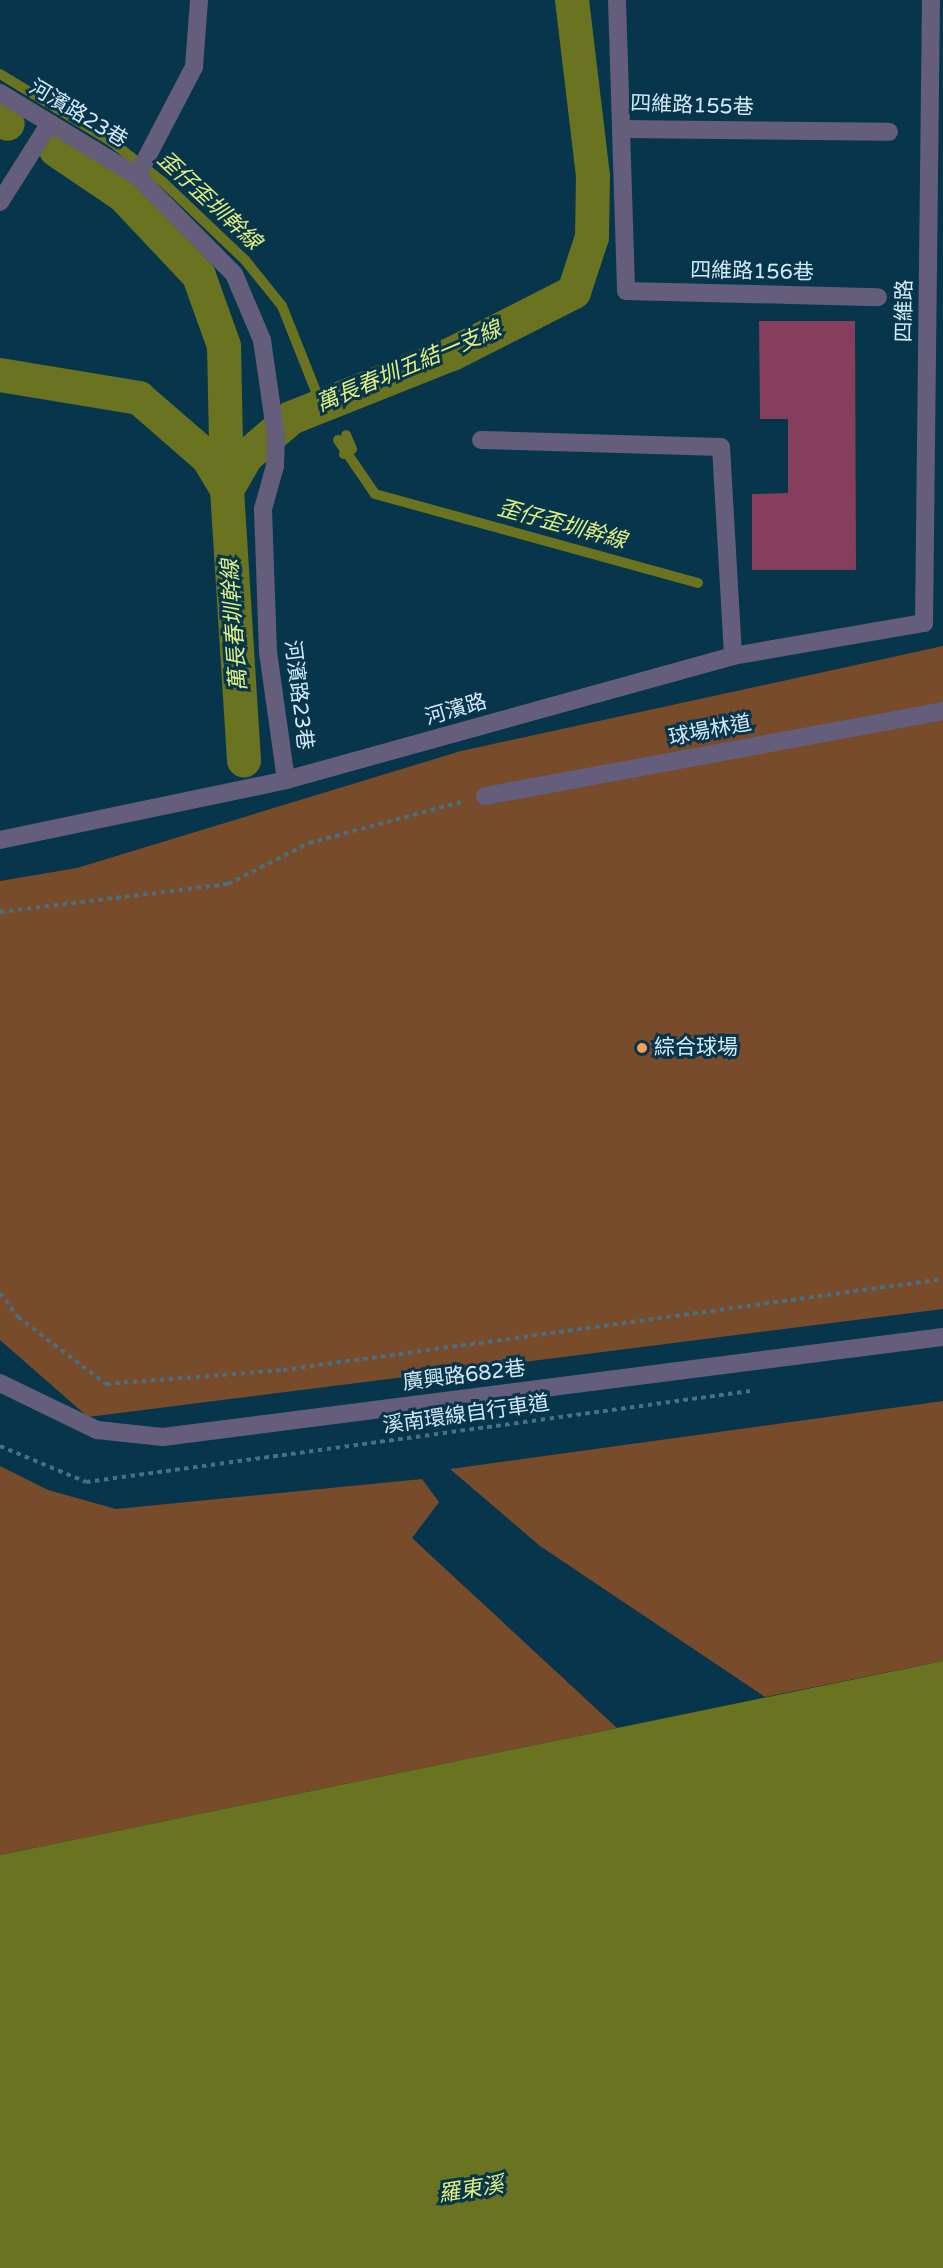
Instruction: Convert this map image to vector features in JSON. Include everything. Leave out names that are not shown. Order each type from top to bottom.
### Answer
[{"type":"street","points":[[137,176],[194,67],[199,0]]},
{"type":"street","name":"四維路155巷","points":[[617,0],[621,129],[889,132]]},
{"type":"street","name":"四維路","points":[[924,622],[931,0]]},
{"type":"street","name":"河濱路23巷","points":[[0,93],[137,176],[234,274],[262,340],[274,411],[276,438],[275,466],[263,509],[268,652],[286,780]]},
{"type":"street","points":[[0,202],[50,123]]},
{"type":"street","name":"四維路156巷","points":[[621,129],[626,291],[878,297]]},
{"type":"street","points":[[481,440],[721,447],[734,656]]},
{"type":"street","name":"河濱路","points":[[0,840],[286,780],[734,656],[924,622]]},
{"type":"street","name":"球場林道","points":[[485,796],[943,711]]},
{"type":"street","name":"廣興路682巷","points":[[0,1383],[97,1430],[163,1437],[943,1337]]},
{"type":"path","points":[[0,912],[228,884],[309,843],[485,796]]},
{"type":"path","points":[[0,1293],[26,1324],[106,1384],[116,1384],[283,1370],[943,1278]]},
{"type":"path","name":"溪南環線自行車道","points":[[0,1446],[86,1482],[755,1390]]},
{"type":"shaded area","points":[[943,646],[943,1309],[88,1417],[0,1340],[0,881],[77,868],[461,751]]},
{"type":"shaded area","points":[[943,1401],[943,1661],[765,1697],[540,1546],[450,1469]]},
{"type":"shaded area","points":[[0,1466],[48,1490],[116,1509],[422,1479],[439,1502],[412,1538],[617,1728],[0,1855]]},
{"type":"water","name":"羅東溪","points":[[943,1661],[943,2268],[0,2268],[0,1855]]},
{"type":"building","points":[[759,321],[855,321],[856,570],[752,570],[752,494],[788,493],[788,419],[760,419]]},
{"type":"waterway","name":"萬長春圳五結一支線","points":[[227,490],[247,456],[291,418],[452,354],[574,292],[592,237],[593,176],[572,0]]},
{"type":"waterway","name":"歪仔歪圳幹線","points":[[0,74],[112,142],[163,182],[245,260],[282,306],[325,414]]},
{"type":"waterway","points":[[0,119],[8,124]]},
{"type":"waterway","name":"萬長春圳幹線","points":[[56,150],[124,196],[199,276],[224,346],[227,490],[244,760]]},
{"type":"waterway","points":[[0,375],[139,398],[208,458],[227,490]]},
{"type":"waterway","name":"萬長春圳五結一支線","points":[[330,398],[335,410]]},
{"type":"waterway","points":[[344,454],[352,449],[346,435]]},
{"type":"waterway","name":"歪仔歪圳幹線","points":[[338,440],[375,494],[698,583]]},
{"type":"place","name":"綜合球場","points":[[642,1048]]}]
